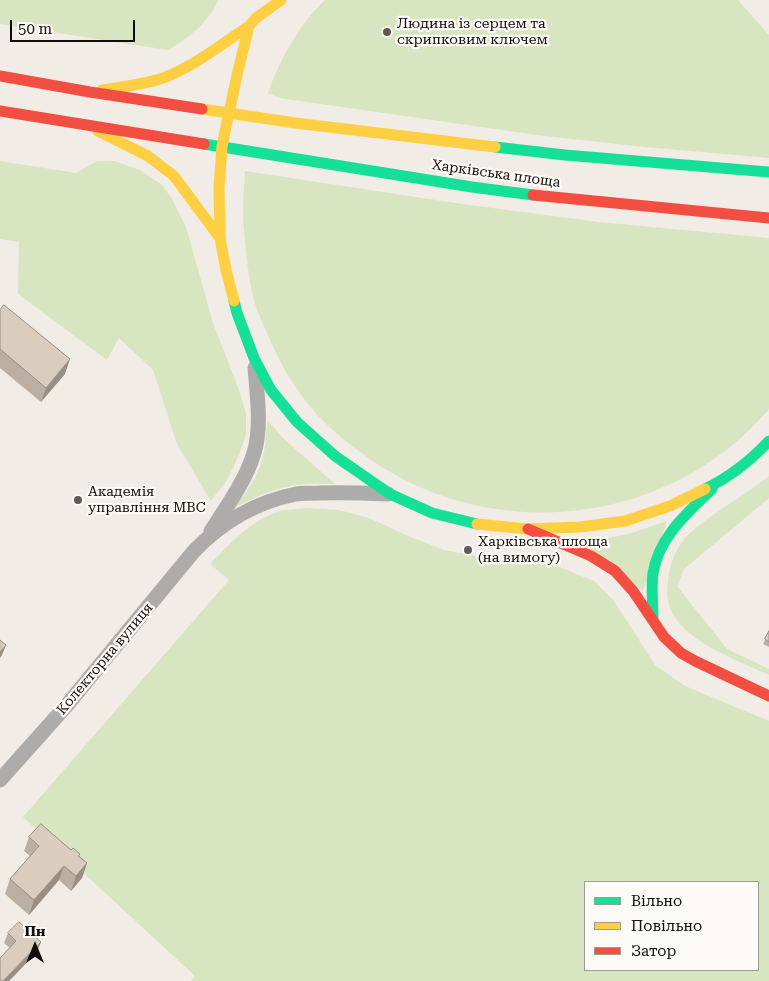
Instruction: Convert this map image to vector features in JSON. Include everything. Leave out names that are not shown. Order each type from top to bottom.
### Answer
[{"type":"main road","points":[[90,92],[166,77],[188,66],[253,22],[281,0]]},
{"type":"main road","points":[[257,3],[228,113],[222,146],[219,188],[220,238],[236,313],[254,358],[271,390],[297,422],[335,456],[390,494],[432,513],[482,525],[527,528],[580,527],[625,521],[670,506],[718,483]]},
{"type":"main road","name":"Харківська площа","points":[[0,76],[90,92],[295,123],[565,155],[769,172]]},
{"type":"main road","name":"Харківська площа","points":[[0,111],[509,192],[769,218]]},
{"type":"main road","points":[[83,124],[148,156],[174,176],[220,238]]},
{"type":"main road","points":[[654,620],[652,588],[654,572],[664,541],[680,521],[718,483],[758,453],[769,441]]},
{"type":"main road","points":[[527,528],[591,556],[615,571],[633,591],[664,637],[681,652],[695,662],[769,696]]},
{"type":"street","name":"Колекторна вулиця","points":[[208,537],[242,482],[254,453],[258,429],[258,410],[254,358]]},
{"type":"street","name":"Колекторна вулиця","points":[[0,780],[67,705],[194,551],[208,537],[241,513],[269,501],[298,494],[343,492],[390,494]]},
{"type":"green space","points":[[0,0],[218,0],[203,23],[190,35],[168,50],[0,24]]},
{"type":"green space","points":[[325,0],[738,0],[769,35],[769,158],[537,135],[279,98],[268,93],[291,43],[307,20]]},
{"type":"green space","points":[[0,161],[76,173],[97,161],[114,161],[140,170],[162,185],[172,199],[186,227],[213,323],[246,413],[246,435],[238,457],[227,480],[211,501],[177,444],[153,370],[119,338],[107,360],[18,294],[19,242],[0,239]]},
{"type":"green space","points":[[245,171],[462,204],[599,222],[769,238],[769,409],[745,434],[725,451],[677,481],[633,499],[587,509],[540,512],[493,509],[447,497],[404,479],[363,454],[327,424],[304,399],[280,361],[257,310],[250,281],[243,223]]},
{"type":"green space","points":[[267,420],[284,439],[335,484],[307,484],[283,487],[234,508],[260,468],[265,448]]},
{"type":"green space","points":[[769,476],[769,498],[684,569],[677,586],[727,649],[769,669],[769,675],[713,649],[686,630],[676,620],[670,608],[667,592],[672,562],[684,539],[708,519]]},
{"type":"green space","points":[[308,508],[339,510],[369,518],[444,550],[496,560],[552,564],[594,581],[614,601],[655,665],[685,686],[769,721],[769,981],[191,981],[195,976],[23,817],[229,580],[210,564],[253,524],[273,513]]},
{"type":"green space","points":[[667,521],[643,591],[583,543],[629,534]]},
{"type":"building","points":[[4,305],[70,359],[46,388],[0,349],[0,310]]},
{"type":"building","points":[[769,631],[769,642],[765,639]]},
{"type":"building","points":[[0,640],[6,645],[0,652]]},
{"type":"building","points":[[41,824],[71,850],[73,848],[80,854],[78,856],[87,863],[76,876],[64,866],[34,900],[10,879],[39,846],[29,837]]},
{"type":"building","points":[[19,922],[41,942],[3,981],[0,981],[0,958],[16,941],[8,933]]},
{"type":"traffic: fast","points":[[204,144],[533,195]]},
{"type":"traffic: fast","points":[[495,147],[565,155],[769,172]]},
{"type":"traffic: fast","points":[[234,301],[254,358],[271,390],[297,422],[335,456],[390,494],[432,513],[477,524]]},
{"type":"traffic: fast","points":[[705,489],[739,468],[769,441]]},
{"type":"traffic: fast","points":[[653,620],[653,573],[661,548],[675,526],[712,489]]},
{"type":"traffic: slow","points":[[234,301],[220,238],[219,188],[222,146],[249,26],[256,18],[281,0]]},
{"type":"traffic: slow","points":[[102,90],[163,78],[207,55],[249,26]]},
{"type":"traffic: slow","points":[[202,109],[295,123],[495,147]]},
{"type":"traffic: slow","points":[[98,131],[148,156],[174,176],[220,238]]},
{"type":"traffic: slow","points":[[477,524],[527,529],[580,527],[625,521],[670,506],[705,489]]},
{"type":"traffic: jam","points":[[0,76],[202,109]]},
{"type":"traffic: jam","points":[[0,111],[204,144]]},
{"type":"traffic: jam","points":[[533,195],[769,218]]},
{"type":"traffic: jam","points":[[528,529],[591,556],[615,571],[633,591],[664,637],[681,653],[769,696]]},
{"type":"place","name":"Людина із серцем та скрипковим ключем","points":[[387,32]]},
{"type":"place","name":"Академія управління МВС","points":[[78,500]]},
{"type":"place","name":"Харківська площа (на вимогу)","points":[[468,550]]}]
